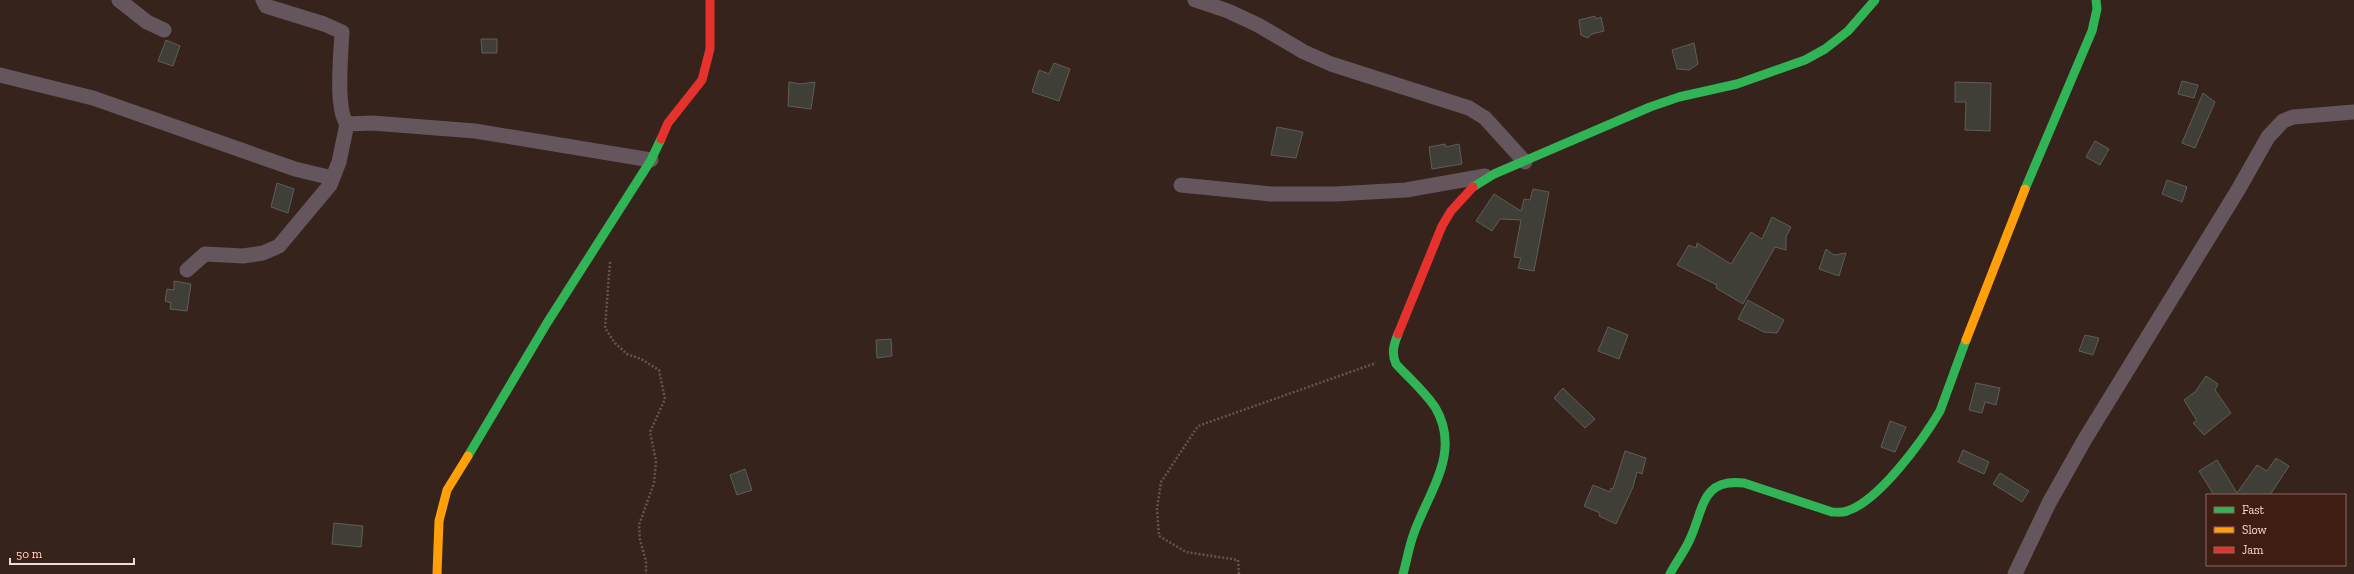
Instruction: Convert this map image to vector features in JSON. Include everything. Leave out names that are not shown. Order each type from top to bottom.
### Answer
[{"type":"street","points":[[119,0],[147,22],[164,30]]},
{"type":"street","points":[[263,0],[266,6],[324,24],[342,32],[339,78],[343,119],[347,124]]},
{"type":"street","points":[[437,574],[439,521],[447,490],[547,323],[651,160],[668,123],[702,80],[706,70],[710,49],[710,0]]},
{"type":"street","points":[[1195,0],[1228,11],[1258,25],[1304,52],[1331,64],[1469,108],[1485,118],[1525,162]]},
{"type":"street","points":[[1403,574],[1414,532],[1441,472],[1448,446],[1444,425],[1436,409],[1422,390],[1396,364],[1393,357],[1394,343],[1400,325],[1442,226],[1451,211],[1474,186],[1494,174],[1525,162],[1624,118],[1679,97],[1737,84],[1806,60],[1825,49],[1848,31],[1874,0]]},
{"type":"street","points":[[1670,574],[1694,532],[1708,495],[1719,484],[1729,481],[1743,483],[1825,510],[1847,512],[1856,507],[1884,482],[1930,429],[1940,411],[2034,162],[2089,38],[2096,12],[2096,0]]},
{"type":"street","points":[[0,75],[93,98],[295,169],[332,178]]},
{"type":"street","points":[[2015,574],[2050,503],[2085,439],[2238,190],[2268,137],[2283,121],[2293,117],[2354,112]]},
{"type":"street","points":[[347,124],[372,122],[476,131],[651,160]]},
{"type":"street","points":[[188,270],[205,254],[243,256],[263,252],[279,246],[330,185],[339,162],[347,124]]},
{"type":"street","points":[[1181,185],[1271,194],[1335,194],[1406,190],[1494,174]]},
{"type":"path","points":[[599,241],[611,256],[605,297],[605,328],[615,343],[627,354],[641,359],[659,370],[665,399],[650,432],[656,461],[654,483],[639,525],[640,540],[646,561],[646,574]]},
{"type":"path","points":[[1239,574],[1238,560],[1186,552],[1159,536],[1157,509],[1161,482],[1198,426],[1393,357]]},
{"type":"building","points":[[1595,16],[1596,19],[1601,17],[1604,31],[1592,34],[1588,38],[1581,35],[1579,20]]},
{"type":"building","points":[[481,39],[497,39],[497,53],[482,53]]},
{"type":"building","points":[[166,40],[180,46],[173,66],[158,61]]},
{"type":"building","points":[[1694,43],[1698,64],[1689,70],[1677,69],[1672,50]]},
{"type":"building","points":[[1054,63],[1070,69],[1059,101],[1032,92],[1039,70],[1049,74]]},
{"type":"building","points":[[2182,81],[2198,85],[2194,98],[2178,94]]},
{"type":"building","points":[[789,82],[800,84],[815,82],[811,109],[788,106]]},
{"type":"building","points":[[1955,82],[1991,83],[1990,131],[1965,130],[1966,102],[1955,102]]},
{"type":"building","points":[[2203,93],[2215,102],[2195,148],[2182,143]]},
{"type":"building","points":[[1277,127],[1303,132],[1296,158],[1271,155]]},
{"type":"building","points":[[2095,141],[2109,149],[2100,165],[2086,157]]},
{"type":"building","points":[[1445,144],[1446,147],[1459,144],[1462,164],[1432,169],[1429,147]]},
{"type":"building","points":[[2167,180],[2187,187],[2182,202],[2162,194]]},
{"type":"building","points":[[277,183],[294,189],[288,213],[271,207]]},
{"type":"building","points":[[1533,189],[1549,192],[1534,271],[1518,268],[1521,258],[1514,257],[1521,220],[1500,219],[1492,231],[1476,221],[1494,194],[1521,211],[1524,199],[1530,200]]},
{"type":"building","points":[[1772,217],[1791,227],[1786,237],[1786,250],[1775,247],[1743,304],[1716,288],[1717,285],[1677,265],[1689,245],[1696,248],[1697,243],[1731,264],[1751,232],[1762,239]]},
{"type":"building","points":[[1826,249],[1834,255],[1846,253],[1839,276],[1819,269]]},
{"type":"building","points":[[174,281],[191,284],[187,311],[170,309],[171,303],[165,301],[167,289],[174,290]]},
{"type":"building","points":[[1748,300],[1784,320],[1777,333],[1764,332],[1738,319]]},
{"type":"building","points":[[1608,327],[1628,335],[1619,359],[1598,351]]},
{"type":"building","points":[[2085,335],[2099,338],[2093,355],[2079,351]]},
{"type":"building","points":[[891,339],[892,356],[877,358],[876,340]]},
{"type":"building","points":[[2206,376],[2218,384],[2215,390],[2231,413],[2204,435],[2193,423],[2197,421],[2184,400],[2195,392]]},
{"type":"building","points":[[1976,383],[2000,388],[1996,405],[1985,402],[1982,413],[1969,410]]},
{"type":"building","points":[[1563,388],[1595,419],[1585,428],[1554,398]]},
{"type":"building","points":[[1890,421],[1906,427],[1895,452],[1881,447]]},
{"type":"building","points":[[1963,450],[1989,462],[1984,474],[1958,462]]},
{"type":"building","points":[[1625,451],[1646,458],[1642,474],[1637,472],[1633,487],[1616,524],[1599,516],[1600,513],[1584,506],[1593,485],[1610,492],[1611,488],[1613,489]]},
{"type":"building","points":[[2276,458],[2289,466],[2271,494],[2213,494],[2199,471],[2217,460],[2237,493],[2257,465],[2267,471]]},
{"type":"building","points":[[745,469],[752,490],[737,495],[730,475]]},
{"type":"building","points":[[2000,473],[2029,491],[2022,502],[1993,484]]},
{"type":"building","points":[[334,523],[363,526],[361,547],[332,544]]},
{"type":"traffic: fast","points":[[1473,187],[1494,174],[1650,107],[1679,97],[1737,84],[1805,60],[1825,49],[1848,31],[1875,0]]},
{"type":"traffic: fast","points":[[2025,189],[2092,31],[2097,9],[2096,0]]},
{"type":"traffic: fast","points":[[468,456],[547,323],[651,160],[661,139]]},
{"type":"traffic: fast","points":[[1398,334],[1394,349],[1396,364],[1435,407],[1442,424],[1445,440],[1444,456],[1440,471],[1414,533],[1403,574]]},
{"type":"traffic: fast","points":[[1670,574],[1688,543],[1706,498],[1719,485],[1744,483],[1832,512],[1847,511],[1873,495],[1886,483],[1912,453],[1940,411],[1966,340]]},
{"type":"traffic: slow","points":[[1966,340],[2025,189]]},
{"type":"traffic: slow","points":[[437,574],[439,521],[447,490],[468,456]]},
{"type":"traffic: jam","points":[[661,139],[668,123],[702,80],[710,49],[710,0]]},
{"type":"traffic: jam","points":[[1398,334],[1442,226],[1451,211],[1473,187]]}]
